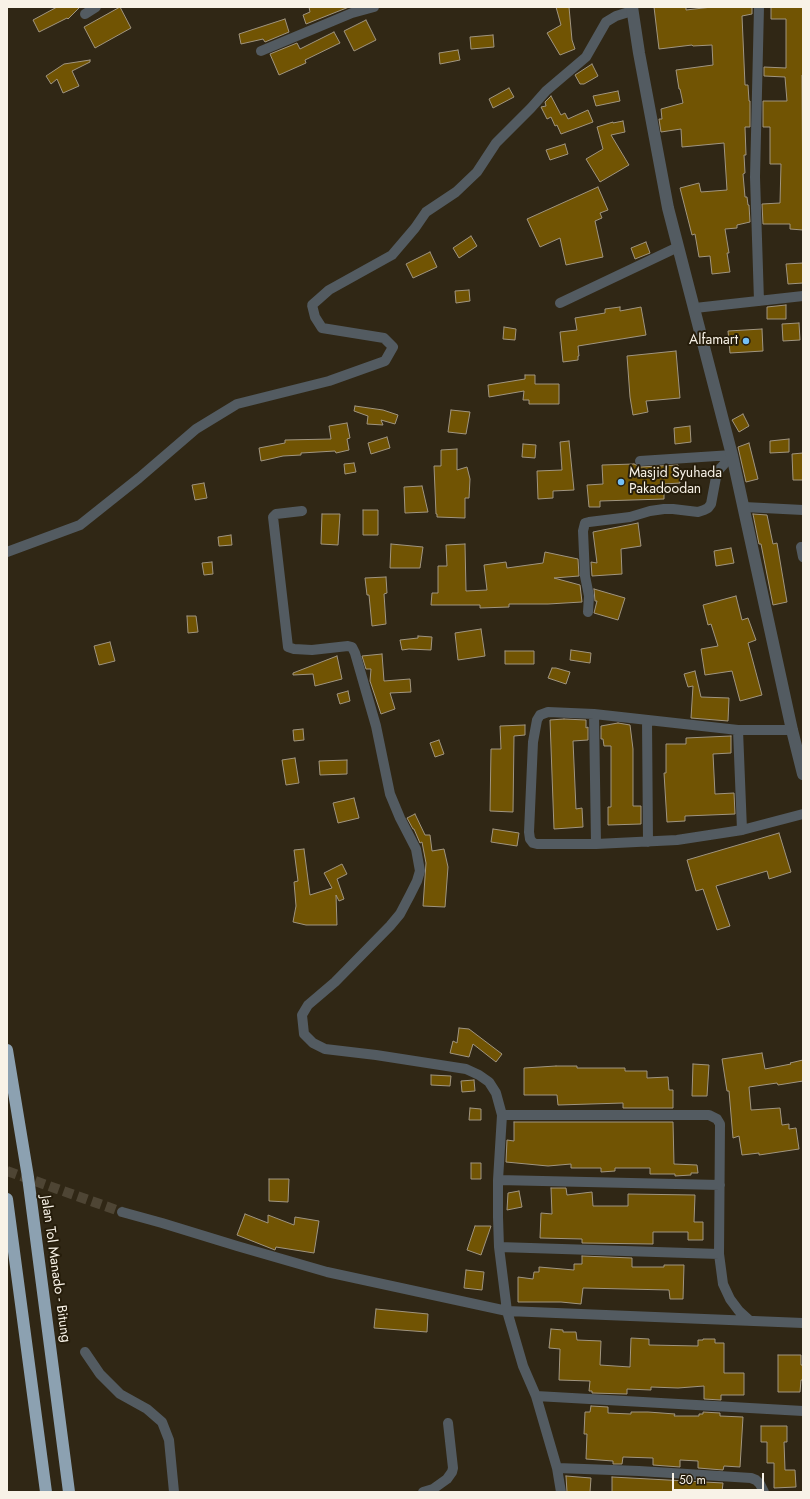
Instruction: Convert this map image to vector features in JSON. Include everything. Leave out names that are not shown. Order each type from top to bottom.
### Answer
[{"type":"highway","name":"Jalan Tol Manado - Bitung","points":[[7,1050],[28,1177],[69,1492]]},
{"type":"highway","points":[[7,1199],[46,1492]]},
{"type":"street","points":[[85,14],[96,7]]},
{"type":"street","points":[[261,51],[352,13],[374,7]]},
{"type":"street","points":[[759,7],[755,177],[759,301]]},
{"type":"street","points":[[7,552],[80,525],[139,478],[196,429],[237,404],[329,381],[385,361],[393,348],[384,338],[322,328],[315,317],[312,305],[329,290],[392,255],[415,228],[426,212],[456,192],[477,172],[496,143],[546,91],[586,57],[606,22],[632,9],[668,208],[695,308],[744,507],[792,730],[803,774]]},
{"type":"street","points":[[560,303],[678,247]]},
{"type":"street","points":[[695,308],[803,296]]},
{"type":"street","points":[[640,462],[732,457]]},
{"type":"street","points":[[588,612],[589,596],[583,531],[585,523],[630,517],[657,510],[674,509],[698,512],[704,510],[711,504],[717,472],[732,457]]},
{"type":"street","points":[[744,507],[803,510]]},
{"type":"street","points":[[302,511],[276,514],[273,517],[288,647],[294,649],[312,650],[348,646],[352,647],[376,726],[390,794],[400,818],[416,849],[420,871],[417,881],[400,914],[390,926],[335,982],[308,1005],[302,1015],[304,1034],[313,1043],[325,1049],[376,1055],[466,1069],[489,1082],[496,1093],[502,1115],[498,1180],[499,1247],[507,1311],[523,1366],[536,1396],[557,1468],[560,1492]]},
{"type":"street","points":[[803,547],[801,547],[803,557]]},
{"type":"street","points":[[792,730],[738,730],[594,714],[548,712],[540,715],[537,720],[532,756],[529,832],[530,839],[533,843],[537,844],[648,842],[677,840],[742,830],[803,814]]},
{"type":"street","points":[[594,714],[596,844]]},
{"type":"street","points":[[647,720],[648,842]]},
{"type":"street","points":[[738,730],[742,830]]},
{"type":"street","points":[[502,1115],[709,1115],[717,1119],[720,1124],[719,1254],[723,1284],[730,1299],[739,1311],[750,1321]]},
{"type":"street","points":[[498,1180],[720,1185]]},
{"type":"street","points":[[122,1212],[327,1272],[507,1311],[803,1323]]},
{"type":"street","points":[[499,1247],[719,1254]]},
{"type":"street","points":[[85,1352],[100,1374],[120,1394],[147,1409],[162,1422],[170,1440],[174,1492]]},
{"type":"street","points":[[536,1396],[803,1411]]},
{"type":"street","points":[[423,1492],[433,1489],[452,1472],[453,1468],[448,1423]]},
{"type":"street","points":[[557,1468],[639,1471],[745,1478],[756,1480],[764,1492]]},
{"type":"building","points":[[57,7],[80,7],[68,19],[67,18],[39,32],[33,20]]},
{"type":"building","points":[[120,7],[131,28],[95,48],[84,27]]},
{"type":"building","points":[[309,7],[349,7],[306,24],[303,15],[310,12]]},
{"type":"building","points":[[556,7],[569,7],[572,40],[575,49],[560,55],[547,33],[561,25]]},
{"type":"building","points":[[654,7],[686,7],[686,10],[712,7],[752,7],[752,14],[742,16],[745,85],[748,85],[750,101],[750,127],[745,127],[746,155],[744,155],[745,173],[743,174],[745,197],[747,197],[749,205],[750,222],[737,225],[737,228],[725,229],[729,253],[727,253],[730,272],[712,274],[710,256],[699,257],[695,234],[692,235],[680,188],[699,183],[701,192],[727,190],[724,143],[682,147],[681,129],[661,132],[659,119],[662,119],[661,109],[683,103],[676,70],[713,65],[712,45],[692,45],[659,49]]},
{"type":"building","points":[[771,7],[803,7],[803,230],[790,229],[790,224],[763,224],[762,204],[780,203],[781,164],[770,164],[770,127],[763,127],[763,101],[787,101],[785,77],[764,76],[764,67],[786,68],[786,19],[771,19]]},
{"type":"building","points":[[285,19],[289,32],[265,42],[263,39],[241,44],[239,34]]},
{"type":"building","points":[[366,20],[376,40],[354,51],[344,31]]},
{"type":"building","points":[[334,32],[340,43],[305,60],[306,63],[279,75],[270,54],[297,43],[300,49]]},
{"type":"building","points":[[493,35],[494,47],[471,49],[470,37]]},
{"type":"building","points":[[458,50],[460,60],[440,64],[439,53]]},
{"type":"building","points":[[90,60],[90,62],[72,71],[79,86],[63,93],[57,79],[51,84],[46,76],[64,64]]},
{"type":"building","points":[[592,64],[598,76],[584,84],[580,84],[575,75]]},
{"type":"building","points":[[509,88],[514,97],[493,108],[489,99]]},
{"type":"building","points":[[618,91],[620,101],[596,106],[593,96]]},
{"type":"building","points":[[551,96],[561,115],[565,113],[568,119],[588,110],[593,122],[561,134],[551,117],[547,119],[541,107],[546,106],[545,102]]},
{"type":"building","points":[[623,121],[625,132],[611,135],[629,165],[600,182],[586,159],[603,149],[597,127],[613,122]]},
{"type":"building","points":[[565,144],[568,154],[550,160],[546,150]]},
{"type":"building","points":[[598,187],[608,210],[600,213],[602,218],[595,221],[603,257],[566,265],[560,238],[540,247],[527,219]]},
{"type":"building","points":[[471,236],[477,246],[459,258],[453,248]]},
{"type":"building","points":[[646,242],[650,253],[635,259],[631,248]]},
{"type":"building","points":[[430,252],[437,267],[413,278],[406,264]]},
{"type":"building","points":[[803,263],[803,283],[788,284],[786,264]]},
{"type":"building","points":[[469,290],[470,301],[456,303],[455,291]]},
{"type":"building","points":[[786,305],[786,319],[767,319],[767,307]]},
{"type":"building","points":[[620,307],[620,311],[641,307],[646,335],[578,346],[578,360],[563,362],[560,332],[577,330],[575,318],[605,313],[605,309]]},
{"type":"building","points":[[799,323],[800,340],[783,341],[782,324]]},
{"type":"building","points":[[504,327],[516,329],[515,340],[503,339]]},
{"type":"building","name":"Alfamart","points":[[762,329],[763,351],[730,353],[728,331]]},
{"type":"building","points":[[676,351],[680,398],[646,401],[648,412],[633,415],[627,356]]},
{"type":"building","points":[[525,375],[535,375],[535,384],[559,384],[559,404],[529,404],[529,400],[523,400],[524,391],[489,397],[488,385],[525,379]]},
{"type":"building","points":[[355,406],[383,410],[398,415],[395,424],[381,420],[383,425],[367,424],[368,416],[354,411]]},
{"type":"building","points":[[451,410],[470,412],[466,434],[448,432]]},
{"type":"building","points":[[743,414],[749,426],[739,432],[732,420]]},
{"type":"building","points":[[347,423],[350,438],[347,439],[349,450],[336,453],[335,451],[301,453],[301,455],[283,456],[261,461],[259,448],[285,443],[285,440],[331,439],[329,426]]},
{"type":"building","points":[[690,426],[691,442],[675,444],[674,428]]},
{"type":"building","points":[[387,437],[390,448],[371,454],[368,443]]},
{"type":"building","points":[[789,439],[789,452],[770,453],[770,441]]},
{"type":"building","points":[[569,441],[574,490],[553,491],[553,498],[538,499],[537,471],[562,470],[560,442]]},
{"type":"building","points":[[749,443],[758,479],[746,482],[738,447]]},
{"type":"building","points":[[523,444],[536,445],[535,458],[522,457]]},
{"type":"building","points":[[457,449],[457,470],[467,467],[470,479],[469,498],[465,498],[465,518],[437,517],[434,466],[441,466],[441,450]]},
{"type":"building","points":[[803,453],[803,480],[793,480],[792,454]]},
{"type":"building","points":[[354,463],[356,472],[345,474],[344,464]]},
{"type":"building","points":[[634,464],[640,467],[678,465],[680,483],[664,484],[664,499],[600,501],[600,507],[589,507],[587,485],[603,484],[602,465]]},
{"type":"building","points":[[204,483],[207,498],[195,500],[192,485]]},
{"type":"building","points":[[422,486],[428,512],[405,513],[404,487]]},
{"type":"building","points":[[363,510],[378,510],[378,535],[363,535]]},
{"type":"building","points":[[322,514],[340,514],[338,545],[321,544]]},
{"type":"building","points":[[753,514],[767,515],[773,544],[777,543],[787,602],[773,605],[761,544],[759,544]]},
{"type":"building","points":[[638,523],[641,546],[621,549],[622,574],[592,576],[591,562],[597,563],[593,532]]},
{"type":"building","points":[[231,535],[232,545],[219,546],[218,537]]},
{"type":"building","points":[[391,544],[423,547],[420,568],[390,568]]},
{"type":"building","points":[[465,544],[466,591],[487,590],[484,565],[506,562],[507,568],[543,563],[545,552],[578,559],[579,576],[554,578],[580,585],[582,602],[509,604],[509,607],[480,608],[480,605],[431,605],[432,593],[438,593],[438,566],[447,566],[446,545]]},
{"type":"building","points":[[731,548],[734,563],[716,566],[714,551]]},
{"type":"building","points":[[212,562],[213,574],[204,575],[202,563]]},
{"type":"building","points":[[386,577],[387,593],[384,594],[386,624],[372,626],[369,595],[367,595],[365,578]]},
{"type":"building","points":[[594,589],[625,598],[618,620],[594,613],[597,601],[595,601]]},
{"type":"building","points":[[736,596],[742,620],[748,618],[756,640],[748,643],[762,695],[740,701],[732,671],[705,675],[701,649],[718,646],[711,624],[708,625],[703,605]]},
{"type":"building","points":[[187,616],[196,616],[198,632],[188,633]]},
{"type":"building","points":[[481,629],[485,656],[458,660],[455,633]]},
{"type":"building","points":[[418,636],[432,637],[431,650],[402,650],[400,640],[418,638]]},
{"type":"building","points":[[110,642],[115,661],[99,665],[94,646]]},
{"type":"building","points":[[571,650],[591,653],[590,663],[570,660]]},
{"type":"building","points":[[505,651],[534,651],[534,664],[505,664]]},
{"type":"building","points":[[382,654],[384,681],[410,679],[411,692],[390,693],[395,709],[381,714],[370,681],[371,669],[366,669],[362,656]]},
{"type":"building","points":[[337,656],[342,679],[315,686],[313,674],[293,675],[293,673]]},
{"type":"building","points":[[552,668],[570,672],[566,684],[548,678]]},
{"type":"building","points":[[695,671],[701,697],[729,698],[728,721],[691,718],[693,686],[688,687],[684,674]]},
{"type":"building","points":[[348,691],[350,701],[340,704],[337,694]]},
{"type":"building","points":[[550,720],[586,720],[586,728],[588,727],[588,740],[573,741],[576,809],[582,808],[583,827],[554,829]]},
{"type":"building","points":[[618,723],[630,725],[633,749],[633,806],[641,806],[641,824],[608,825],[608,807],[611,807],[611,746],[604,746],[603,739],[601,739],[601,726]]},
{"type":"building","points":[[525,725],[525,735],[514,736],[513,812],[490,811],[491,749],[501,749],[500,726]]},
{"type":"building","points":[[303,729],[304,740],[294,741],[293,730]]},
{"type":"building","points":[[731,736],[731,753],[713,754],[715,794],[734,793],[735,814],[685,816],[685,821],[667,822],[664,773],[666,773],[666,744],[686,744],[686,738]]},
{"type":"building","points":[[439,740],[444,754],[435,757],[430,743]]},
{"type":"building","points":[[295,758],[299,783],[286,785],[282,760]]},
{"type":"building","points":[[347,760],[347,774],[320,775],[319,761]]},
{"type":"building","points":[[354,798],[359,818],[338,823],[333,803]]},
{"type":"building","points":[[415,814],[425,835],[430,835],[432,851],[444,849],[448,867],[445,907],[423,906],[426,863],[422,842],[420,843],[407,818]]},
{"type":"building","points":[[493,829],[519,833],[517,846],[491,842]]},
{"type":"building","points":[[779,833],[791,872],[769,879],[767,871],[716,886],[730,926],[717,930],[703,889],[696,891],[687,860]]},
{"type":"building","points":[[304,849],[310,895],[332,888],[324,873],[342,864],[347,874],[337,879],[344,899],[339,901],[336,895],[337,925],[306,925],[293,922],[296,906],[294,882],[298,881],[294,850]]},
{"type":"building","points":[[459,1028],[469,1029],[502,1054],[496,1062],[473,1044],[469,1057],[450,1053],[453,1041],[457,1043]]},
{"type":"building","points":[[762,1053],[765,1069],[803,1060],[803,1081],[778,1085],[777,1083],[749,1087],[751,1110],[780,1108],[782,1125],[789,1124],[789,1129],[796,1128],[799,1149],[759,1155],[759,1153],[742,1155],[739,1136],[733,1138],[729,1091],[727,1091],[722,1059]]},
{"type":"building","points":[[693,1064],[709,1065],[707,1096],[692,1096]]},
{"type":"building","points":[[577,1066],[577,1068],[625,1068],[625,1071],[647,1071],[647,1078],[668,1077],[669,1090],[673,1090],[673,1108],[623,1108],[623,1103],[558,1105],[557,1095],[524,1095],[524,1068]]},
{"type":"building","points":[[431,1075],[451,1076],[450,1086],[431,1085]]},
{"type":"building","points":[[474,1080],[475,1091],[462,1092],[461,1081]]},
{"type":"building","points":[[470,1108],[481,1109],[481,1120],[469,1120]]},
{"type":"building","points":[[514,1122],[673,1122],[674,1164],[697,1165],[698,1173],[675,1176],[675,1174],[650,1174],[650,1168],[615,1168],[615,1171],[601,1172],[601,1168],[571,1168],[571,1164],[548,1166],[506,1162],[507,1140],[514,1141]]},
{"type":"building","points":[[471,1163],[481,1163],[481,1179],[471,1179]]},
{"type":"building","points":[[269,1179],[289,1179],[288,1202],[269,1201]]},
{"type":"building","points":[[551,1188],[566,1188],[567,1195],[592,1192],[593,1206],[628,1206],[628,1194],[695,1195],[694,1222],[703,1222],[703,1240],[688,1240],[688,1232],[653,1232],[653,1244],[582,1243],[582,1239],[540,1238],[541,1213],[552,1214]]},
{"type":"building","points":[[519,1191],[522,1207],[507,1210],[508,1193]]},
{"type":"building","points":[[245,1214],[268,1223],[268,1215],[294,1225],[295,1217],[319,1221],[314,1253],[276,1247],[275,1250],[237,1235]]},
{"type":"building","points":[[475,1226],[491,1226],[481,1255],[467,1250]]},
{"type":"building","points":[[582,1256],[632,1258],[632,1267],[664,1267],[664,1265],[684,1265],[683,1299],[670,1299],[669,1290],[583,1288],[581,1304],[561,1302],[518,1302],[518,1277],[533,1279],[534,1272],[539,1272],[539,1267],[574,1270],[574,1264],[582,1264]]},
{"type":"building","points":[[466,1270],[484,1272],[482,1290],[464,1288]]},
{"type":"building","points":[[376,1309],[428,1314],[427,1332],[374,1328]]},
{"type":"building","points":[[551,1329],[563,1330],[563,1332],[576,1332],[577,1340],[601,1341],[600,1365],[630,1367],[631,1338],[649,1339],[649,1345],[698,1346],[698,1340],[715,1339],[715,1343],[724,1343],[724,1373],[744,1373],[744,1395],[721,1395],[721,1400],[704,1399],[704,1386],[678,1388],[651,1387],[651,1390],[627,1389],[627,1394],[592,1393],[592,1391],[589,1391],[590,1381],[559,1380],[560,1349],[549,1348]]},
{"type":"building","points":[[778,1355],[801,1355],[803,1380],[801,1380],[800,1392],[778,1392]]},
{"type":"building","points":[[591,1406],[608,1407],[608,1413],[631,1414],[631,1412],[648,1412],[675,1414],[674,1416],[699,1416],[699,1414],[703,1414],[703,1412],[720,1413],[720,1416],[743,1417],[740,1467],[724,1466],[723,1470],[698,1468],[698,1461],[680,1460],[680,1467],[653,1465],[653,1458],[623,1457],[622,1464],[613,1464],[613,1461],[586,1459],[587,1434],[584,1434],[585,1412],[590,1412]]},
{"type":"building","points":[[761,1426],[787,1426],[787,1442],[784,1442],[785,1470],[795,1470],[796,1487],[774,1488],[774,1463],[767,1463],[767,1442],[761,1442]]},
{"type":"building","points":[[566,1476],[591,1478],[590,1492],[567,1492]]},
{"type":"building","points":[[612,1477],[723,1483],[722,1492],[612,1492]]},
{"type":"tunnel","points":[[7,1171],[122,1212]]},
{"type":"place","name":"Alfamart","points":[[746,341]]},
{"type":"place","name":"Masjid Syuhada Pakadoodan","points":[[621,482]]}]
